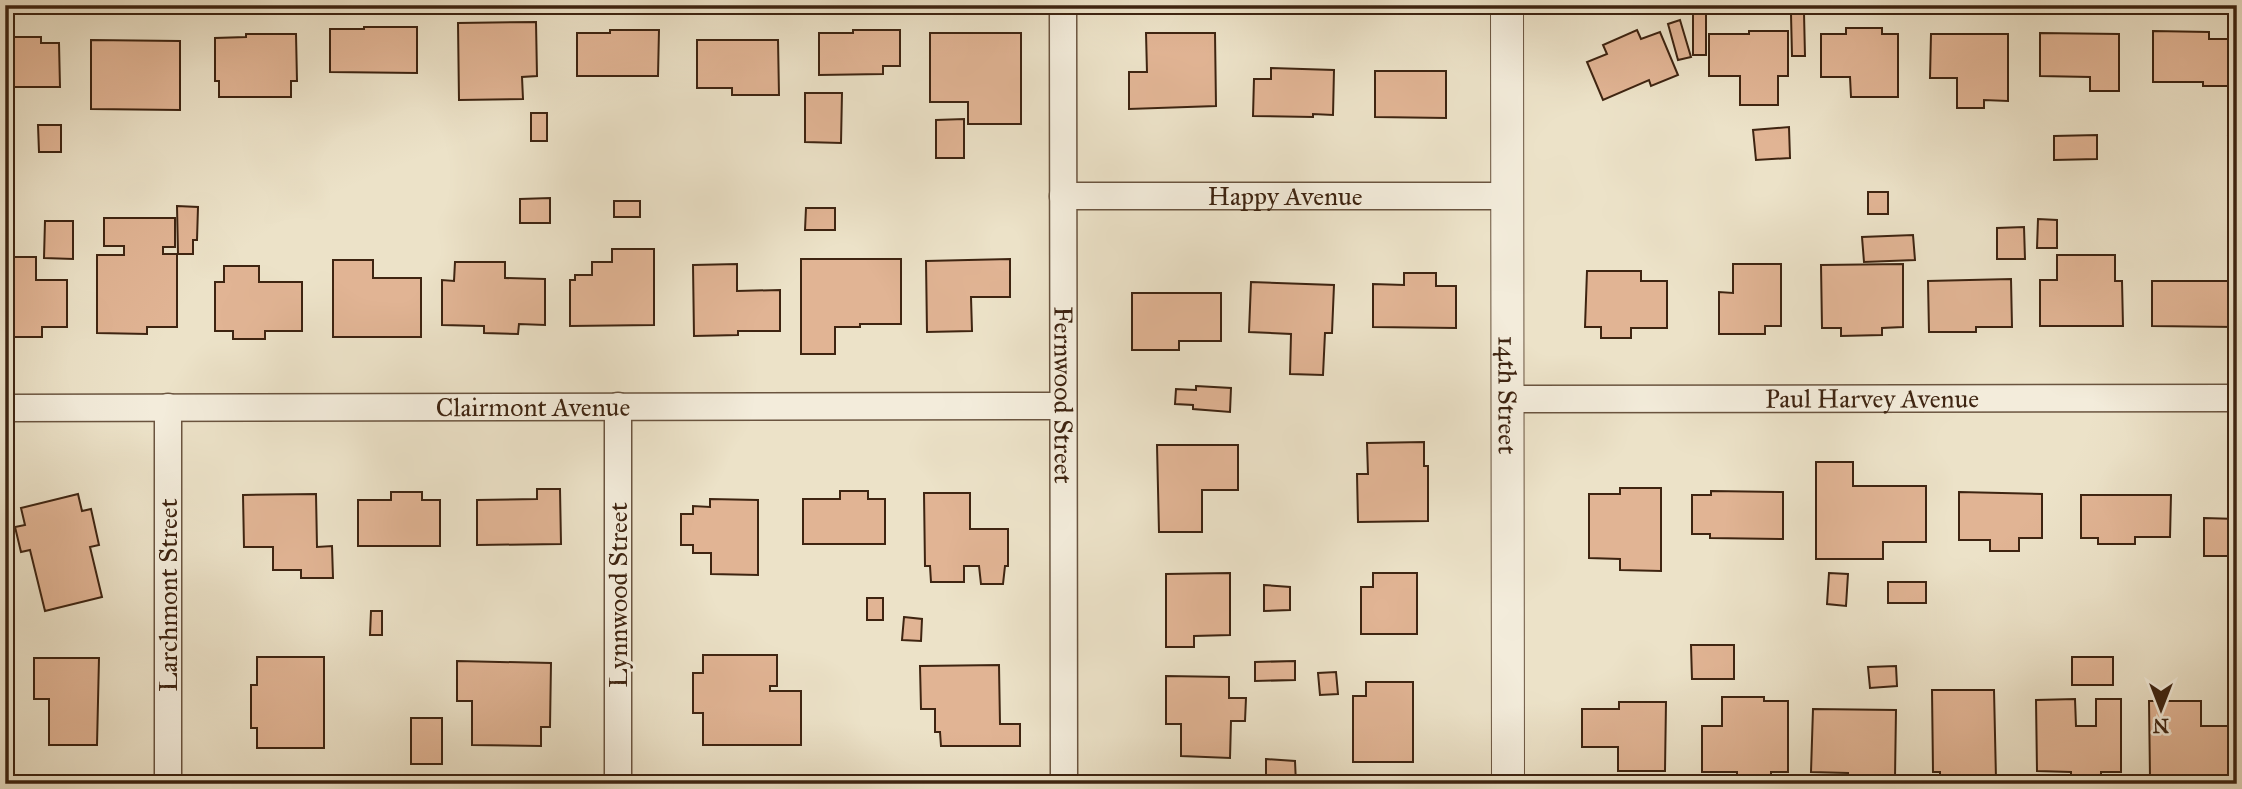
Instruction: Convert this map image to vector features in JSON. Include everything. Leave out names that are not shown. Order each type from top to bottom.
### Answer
[{"type":"street","name":"Fernwood Street","points":[[1063,5],[1064,784]]},
{"type":"street","name":"14th Street","points":[[1507,5],[1508,784]]},
{"type":"street","name":"Happy Avenue","points":[[1063,196],[1507,195]]},
{"type":"street","name":"Paul Harvey Avenue","points":[[1508,399],[2237,398]]},
{"type":"street","name":"Lynnwood Street","points":[[618,406],[618,784]]},
{"type":"street","name":"Clairmont Avenue","points":[[5,408],[1063,406]]},
{"type":"street","name":"Larchmont Street","points":[[168,407],[168,784]]},
{"type":"building","points":[[1804,13],[1805,56],[1792,56],[1791,14]]},
{"type":"building","points":[[1693,14],[1706,14],[1706,55],[1693,55]]},
{"type":"building","points":[[1680,20],[1691,57],[1678,60],[1668,24]]},
{"type":"building","points":[[536,22],[537,76],[522,77],[523,99],[459,100],[458,23]]},
{"type":"building","points":[[417,27],[417,73],[330,72],[330,29]]},
{"type":"building","points":[[1846,28],[1882,28],[1882,34],[1898,34],[1898,97],[1851,97],[1850,77],[1821,77],[1821,34],[1846,34]]},
{"type":"building","points":[[610,30],[659,30],[658,76],[577,76],[577,33],[610,33]]},
{"type":"building","points":[[853,30],[900,30],[900,66],[883,66],[883,74],[819,75],[819,33],[853,33]]},
{"type":"building","points":[[1637,30],[1641,39],[1660,32],[1678,75],[1651,86],[1649,80],[1603,100],[1587,62],[1607,54],[1603,45]]},
{"type":"building","points":[[1749,31],[1788,31],[1788,76],[1778,76],[1778,105],[1740,105],[1740,76],[1709,76],[1709,34],[1749,34]]},
{"type":"building","points":[[2153,31],[2209,32],[2209,39],[2231,39],[2231,86],[2203,86],[2203,82],[2153,82]]},
{"type":"building","points":[[930,33],[1021,33],[1021,124],[968,124],[968,102],[930,102]]},
{"type":"building","points":[[1146,33],[1215,33],[1216,106],[1129,109],[1129,72],[1147,72]]},
{"type":"building","points":[[2040,33],[2119,34],[2119,91],[2090,91],[2090,77],[2040,76]]},
{"type":"building","points":[[246,34],[296,34],[297,81],[291,81],[291,97],[219,97],[219,81],[215,81],[215,38],[246,37]]},
{"type":"building","points":[[1931,34],[2008,34],[2008,101],[1984,100],[1984,108],[1957,108],[1957,78],[1930,78]]},
{"type":"building","points":[[5,37],[41,37],[41,43],[59,43],[60,87],[5,87]]},
{"type":"building","points":[[91,40],[180,41],[180,110],[91,109]]},
{"type":"building","points":[[697,40],[778,40],[779,95],[732,95],[732,88],[697,88]]},
{"type":"building","points":[[1271,68],[1334,70],[1333,115],[1253,116],[1254,79],[1271,79]]},
{"type":"building","points":[[1375,71],[1446,71],[1446,118],[1375,117]]},
{"type":"building","points":[[805,93],[842,93],[841,143],[805,142]]},
{"type":"building","points":[[2229,104],[2237,104],[2237,135],[2228,135]]},
{"type":"building","points":[[531,113],[547,113],[547,141],[531,141]]},
{"type":"building","points":[[964,119],[964,158],[936,158],[936,120]]},
{"type":"building","points":[[38,125],[61,125],[61,152],[39,152]]},
{"type":"building","points":[[1789,127],[1790,158],[1756,160],[1753,130]]},
{"type":"building","points":[[2097,135],[2097,159],[2054,160],[2054,136]]},
{"type":"building","points":[[1868,192],[1888,192],[1888,214],[1868,214]]},
{"type":"building","points":[[550,198],[550,223],[520,223],[520,199]]},
{"type":"building","points":[[614,201],[640,201],[640,217],[614,217]]},
{"type":"building","points":[[177,206],[198,207],[197,240],[193,240],[193,254],[178,254]]},
{"type":"building","points":[[806,208],[835,208],[835,230],[805,230]]},
{"type":"building","points":[[104,218],[175,218],[175,247],[163,247],[163,254],[177,254],[177,327],[147,327],[147,334],[97,333],[97,255],[124,255],[124,246],[104,246]]},
{"type":"building","points":[[2038,219],[2057,220],[2057,248],[2037,248]]},
{"type":"building","points":[[45,221],[73,221],[73,259],[44,258]]},
{"type":"building","points":[[2024,227],[2025,259],[1997,259],[1997,228]]},
{"type":"building","points":[[1913,235],[1915,260],[1864,262],[1862,237]]},
{"type":"building","points":[[612,249],[654,249],[654,325],[570,326],[570,280],[575,280],[575,275],[592,275],[592,262],[612,262]]},
{"type":"building","points":[[2057,255],[2115,255],[2115,281],[2122,281],[2123,326],[2040,326],[2040,280],[2057,280]]},
{"type":"building","points":[[5,257],[36,257],[36,280],[67,280],[67,327],[42,327],[42,337],[5,337]]},
{"type":"building","points":[[801,259],[901,259],[901,324],[835,327],[835,354],[801,354]]},
{"type":"building","points":[[1010,259],[1010,297],[971,297],[972,331],[927,332],[926,261]]},
{"type":"building","points":[[333,260],[373,260],[373,278],[421,278],[421,337],[333,337]]},
{"type":"building","points":[[455,262],[505,262],[505,278],[545,279],[545,325],[519,324],[518,334],[484,333],[484,326],[442,325],[442,280],[454,281]]},
{"type":"building","points":[[737,264],[737,291],[780,290],[780,331],[738,331],[738,335],[694,336],[693,265]]},
{"type":"building","points":[[1733,264],[1781,264],[1781,326],[1765,326],[1765,334],[1719,334],[1719,292],[1733,293]]},
{"type":"building","points":[[1903,264],[1903,327],[1882,328],[1882,335],[1841,336],[1841,328],[1822,328],[1821,265]]},
{"type":"building","points":[[224,266],[259,266],[259,282],[302,282],[302,331],[265,331],[265,339],[233,339],[233,331],[215,331],[215,282],[224,282]]},
{"type":"building","points":[[1587,271],[1641,271],[1641,281],[1667,281],[1667,328],[1631,328],[1631,338],[1601,338],[1601,327],[1585,327]]},
{"type":"building","points":[[1404,273],[1436,273],[1436,286],[1456,286],[1456,328],[1373,327],[1373,284],[1404,285]]},
{"type":"building","points":[[2011,279],[2012,327],[1976,327],[1976,332],[1929,332],[1928,281]]},
{"type":"building","points":[[2152,281],[2234,281],[2234,327],[2152,326]]},
{"type":"building","points":[[1251,282],[1334,285],[1332,333],[1325,333],[1323,375],[1290,374],[1291,334],[1249,332]]},
{"type":"building","points":[[1132,293],[1221,293],[1221,341],[1179,341],[1179,350],[1132,350]]},
{"type":"building","points":[[1196,386],[1231,388],[1230,412],[1193,409],[1193,405],[1175,404],[1176,389],[1196,390]]},
{"type":"building","points":[[1424,442],[1424,466],[1428,466],[1428,521],[1358,522],[1357,474],[1368,474],[1367,443]]},
{"type":"building","points":[[1157,445],[1238,445],[1238,490],[1202,490],[1202,532],[1159,532]]},
{"type":"building","points":[[1816,462],[1853,462],[1853,486],[1926,486],[1926,542],[1883,542],[1883,559],[1816,559]]},
{"type":"building","points":[[1620,488],[1661,488],[1661,571],[1620,570],[1620,559],[1589,558],[1589,494],[1620,494]]},
{"type":"building","points":[[537,489],[560,489],[561,544],[477,545],[477,500],[537,499]]},
{"type":"building","points":[[840,491],[868,491],[868,499],[885,499],[885,544],[803,544],[803,499],[840,499]]},
{"type":"building","points":[[1711,491],[1783,492],[1783,539],[1710,538],[1710,534],[1692,534],[1692,495],[1711,495]]},
{"type":"building","points":[[391,492],[422,492],[422,500],[440,500],[440,546],[358,546],[358,500],[391,500]]},
{"type":"building","points":[[1959,492],[2042,494],[2042,538],[2019,538],[2019,551],[1990,551],[1990,540],[1959,540]]},
{"type":"building","points":[[924,493],[970,493],[970,529],[1008,529],[1008,566],[1005,566],[1003,584],[981,584],[979,566],[964,566],[964,582],[931,582],[930,566],[925,566]]},
{"type":"building","points":[[78,494],[82,511],[91,509],[99,545],[90,547],[102,597],[45,611],[30,550],[21,552],[15,527],[25,525],[21,508]]},
{"type":"building","points":[[316,494],[317,547],[332,546],[333,578],[301,578],[301,570],[273,570],[273,547],[244,547],[243,495]]},
{"type":"building","points":[[2081,495],[2171,495],[2170,537],[2135,537],[2135,544],[2098,544],[2098,538],[2081,538]]},
{"type":"building","points":[[710,499],[758,500],[758,575],[711,574],[711,553],[693,553],[693,545],[681,545],[681,514],[693,514],[693,506],[710,507]]},
{"type":"building","points":[[2204,518],[2237,519],[2237,556],[2204,556]]},
{"type":"building","points":[[1230,573],[1230,635],[1194,636],[1194,647],[1166,647],[1166,574]]},
{"type":"building","points":[[1373,573],[1417,573],[1417,634],[1361,634],[1361,587],[1373,587]]},
{"type":"building","points":[[1829,573],[1848,574],[1846,606],[1827,604]]},
{"type":"building","points":[[1888,582],[1926,582],[1926,603],[1888,603]]},
{"type":"building","points":[[1264,585],[1290,587],[1290,610],[1264,611]]},
{"type":"building","points":[[867,598],[883,598],[883,620],[867,620]]},
{"type":"building","points":[[371,611],[382,611],[382,635],[370,635]]},
{"type":"building","points":[[904,617],[922,619],[921,641],[902,640]]},
{"type":"building","points":[[1691,645],[1734,645],[1734,679],[1692,679]]},
{"type":"building","points":[[703,655],[777,655],[777,686],[770,686],[770,691],[801,691],[801,745],[703,745],[703,713],[693,713],[693,673],[703,673]]},
{"type":"building","points":[[257,657],[324,657],[324,748],[257,748],[257,728],[251,728],[251,685],[257,685]]},
{"type":"building","points":[[2072,657],[2113,657],[2113,685],[2072,685]]},
{"type":"building","points":[[34,658],[99,658],[97,745],[49,745],[49,699],[34,699]]},
{"type":"building","points":[[457,661],[551,663],[550,727],[541,727],[541,746],[472,745],[472,701],[457,701]]},
{"type":"building","points":[[1295,661],[1295,680],[1255,681],[1255,662]]},
{"type":"building","points":[[999,665],[1000,724],[1020,724],[1020,746],[941,746],[940,732],[935,732],[935,709],[921,709],[920,666]]},
{"type":"building","points":[[1896,666],[1897,686],[1870,688],[1868,667]]},
{"type":"building","points":[[1336,672],[1338,694],[1320,695],[1318,673]]},
{"type":"building","points":[[1166,676],[1229,677],[1229,698],[1246,698],[1245,721],[1231,721],[1230,758],[1181,756],[1181,724],[1166,724]]},
{"type":"building","points":[[1366,682],[1413,682],[1413,762],[1353,762],[1353,696],[1366,696]]},
{"type":"building","points":[[1932,690],[1994,690],[1996,779],[1940,779],[1940,772],[1933,772]]},
{"type":"building","points":[[1722,697],[1764,697],[1764,701],[1788,701],[1788,772],[1771,772],[1771,784],[1737,784],[1737,772],[1702,772],[1702,726],[1722,726]]},
{"type":"building","points":[[2075,699],[2076,726],[2096,726],[2096,699],[2121,699],[2121,772],[2101,772],[2101,780],[2071,781],[2071,772],[2037,771],[2036,700]]},
{"type":"building","points":[[2149,701],[2201,701],[2201,726],[2237,726],[2237,777],[2150,777]]},
{"type":"building","points":[[1619,702],[1666,702],[1665,771],[1618,771],[1618,747],[1582,747],[1582,709],[1619,709]]},
{"type":"building","points":[[1813,709],[1896,710],[1895,778],[1848,777],[1848,773],[1811,772]]},
{"type":"building","points":[[411,718],[442,718],[442,764],[411,764]]},
{"type":"building","points":[[1266,759],[1295,761],[1296,784],[1266,784]]},
{"type":"building","points":[[708,777],[752,777],[752,784],[708,784]]},
{"type":"building","points":[[925,778],[987,778],[987,784],[925,784]]}]
